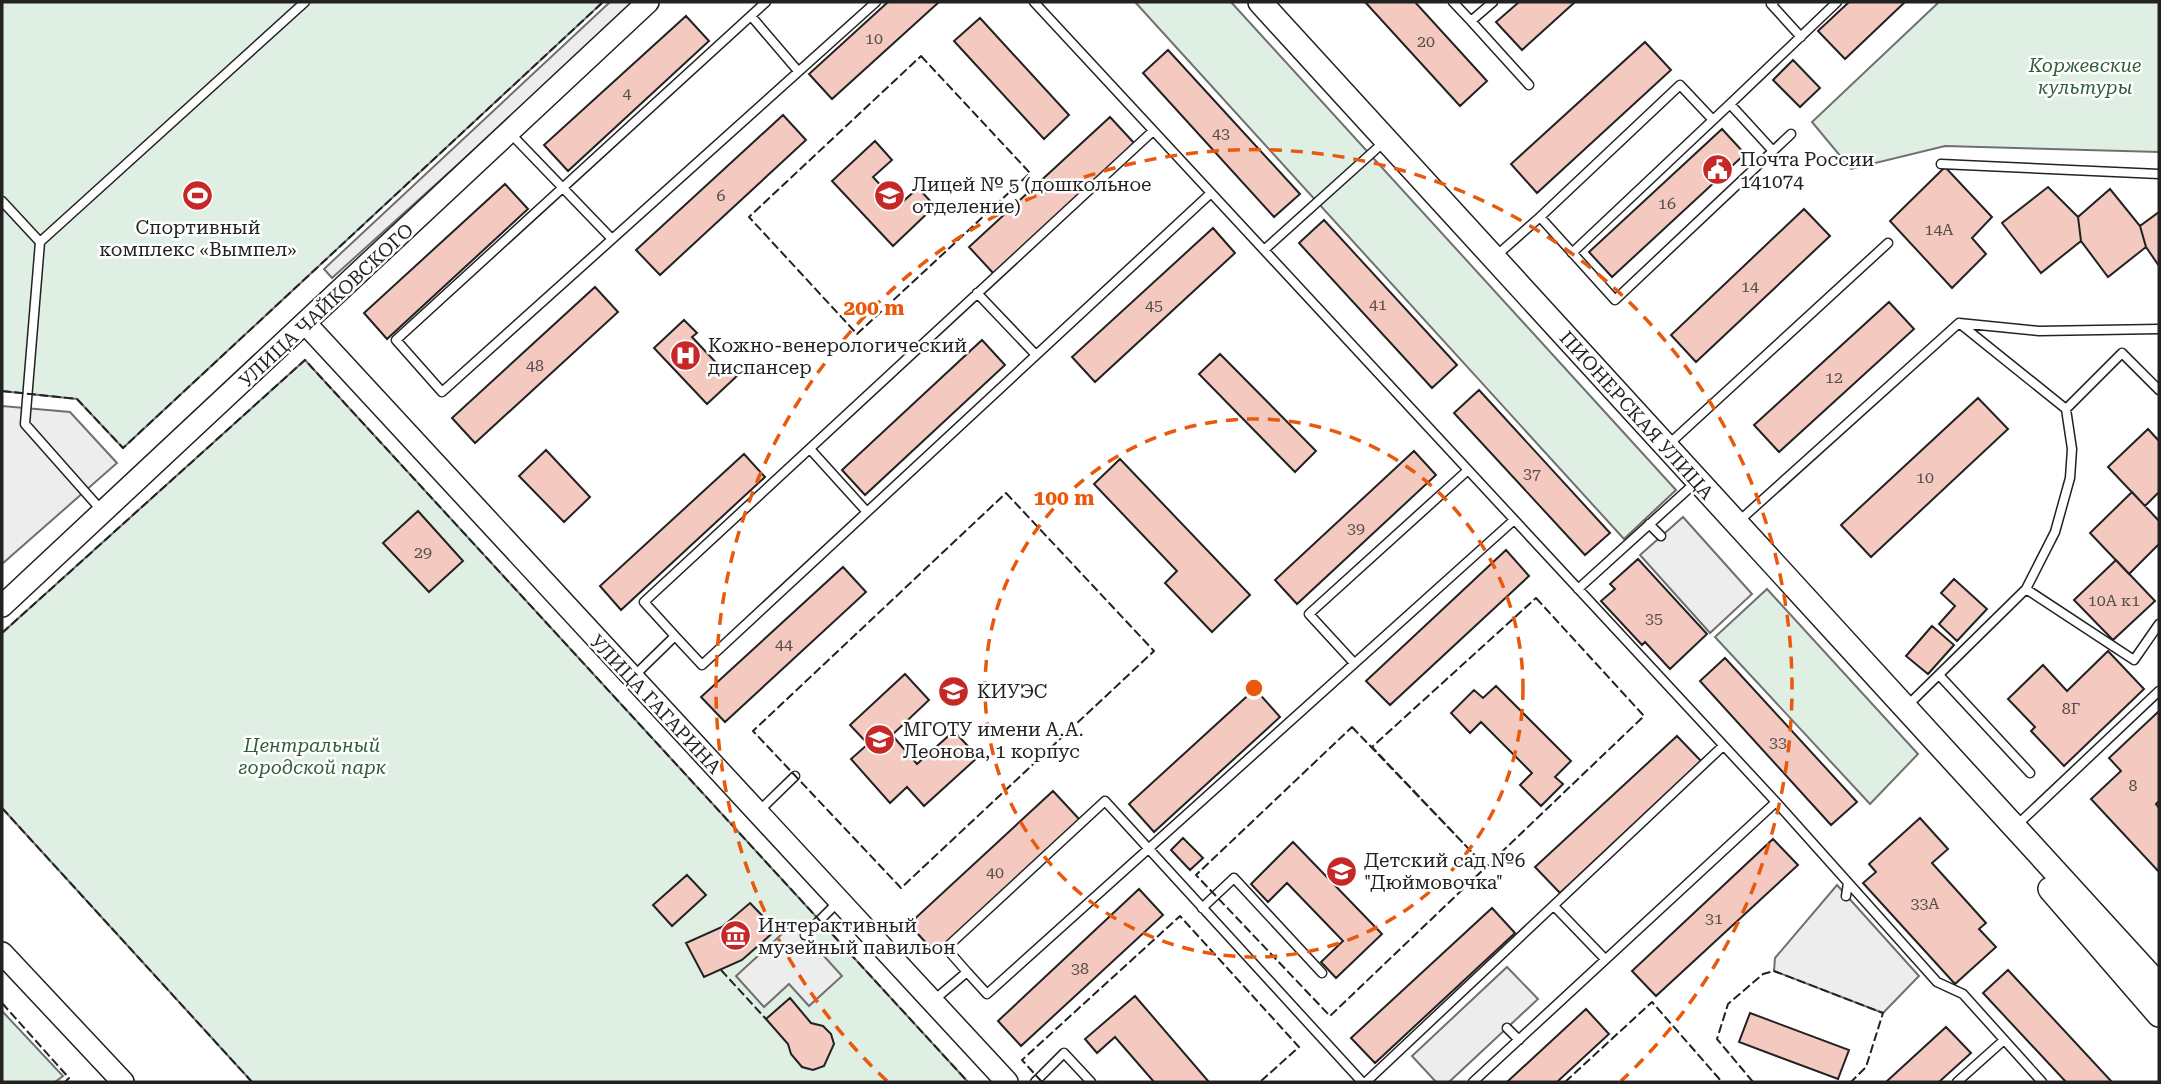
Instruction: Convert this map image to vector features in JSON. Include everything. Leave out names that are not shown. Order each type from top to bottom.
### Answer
[{"type":"main road","name":"ПИОНЕРСКАЯ УЛИЦА","points":[[1261,2],[2159,985]]},
{"type":"main road","name":"ПИОНЕРСКАЯ УЛИЦА","points":[[2014,828],[2020,855],[2159,1015]]},
{"type":"street","name":"УЛИЦА ЧАЙКОВСКОГО","points":[[2,606],[648,2]]},
{"type":"street","name":"УЛИЦА ГАГАРИНА","points":[[306,324],[1007,1082]]},
{"type":"street","points":[[2,953],[112,1078]]},
{"type":"lane","points":[[104,513],[25,424],[40,242],[304,2]]},
{"type":"lane","points":[[766,2],[396,340],[442,392],[876,2]]},
{"type":"lane","points":[[1034,2],[1776,802],[1937,982],[1963,994],[2042,1082]]},
{"type":"lane","points":[[1453,2],[1530,85]]},
{"type":"lane","points":[[1471,22],[1493,2]]},
{"type":"lane","points":[[1774,2],[1771,4],[1801,37]]},
{"type":"lane","points":[[1572,253],[1837,2]]},
{"type":"lane","points":[[751,16],[799,71]]},
{"type":"lane","points":[[1494,258],[1680,85],[1713,120]]},
{"type":"lane","points":[[1730,104],[1773,151]]},
{"type":"lane","points":[[1153,131],[644,602],[675,636],[702,665],[1211,194]]},
{"type":"lane","points":[[509,132],[612,239]]},
{"type":"lane","points":[[1540,217],[1615,300],[1791,134]]},
{"type":"lane","points":[[1264,250],[1386,139]]},
{"type":"lane","points":[[1941,164],[2159,174]]},
{"type":"lane","points":[[2,201],[40,242]]},
{"type":"lane","points":[[1667,446],[1888,243]]},
{"type":"lane","points":[[977,293],[1036,355]]},
{"type":"lane","points":[[1736,524],[1959,323],[2039,331],[2159,329]]},
{"type":"lane","points":[[1905,709],[2026,589],[2055,532],[2070,478],[2072,449],[2066,409],[1959,323]]},
{"type":"lane","points":[[2066,409],[2122,352],[2159,390]]},
{"type":"lane","points":[[810,449],[867,512]]},
{"type":"lane","points":[[1354,663],[1309,614],[1468,470]]},
{"type":"lane","points":[[1578,589],[1697,481]]},
{"type":"lane","points":[[1514,520],[1354,663],[1148,849],[987,994],[946,948],[1105,802],[1148,849],[1202,908],[1364,1082],[1723,746]]},
{"type":"lane","points":[[1649,524],[1661,537]]},
{"type":"lane","points":[[2026,589],[2134,660],[2159,624]]},
{"type":"lane","points":[[631,678],[675,636]]},
{"type":"lane","points":[[1939,675],[2031,774]]},
{"type":"lane","points":[[2014,828],[2159,691]]},
{"type":"lane","points":[[757,813],[795,776]]},
{"type":"lane","points":[[1473,1082],[1776,802]]},
{"type":"lane","points":[[1202,908],[1234,878],[1322,973]]},
{"type":"lane","points":[[1846,896],[1848,883]]},
{"type":"lane","points":[[805,935],[839,901]]},
{"type":"lane","points":[[1553,906],[1605,959]]},
{"type":"lane","points":[[932,1002],[967,972]]},
{"type":"lane","points":[[1507,1028],[1519,1040]]},
{"type":"lane","points":[[1957,1082],[2004,1040]]},
{"type":"lane","points":[[1035,1082],[1064,1054],[1091,1082]]},
{"type":"green space","name":"Спортивный комплекс «Вымпел»","points":[[2,2],[603,2],[123,448],[77,399],[2,391]]},
{"type":"green space","points":[[1135,2],[1231,2],[1676,490],[1624,539]]},
{"type":"green space","name":"Коржевские культуры","points":[[1939,2],[2159,2],[2159,152],[1945,146],[1851,169],[1812,122]]},
{"type":"green space","name":"Центральный городской парк","points":[[305,360],[968,1082],[252,1082],[2,808],[2,633]]},
{"type":"green space","points":[[1767,589],[1918,754],[1870,804],[1715,637]]},
{"type":"green space","points":[[2,1011],[63,1076],[55,1082],[2,1082]]},
{"type":"shaded area","points":[[610,2],[638,2],[332,278],[324,269]]},
{"type":"shaded area","points":[[2,406],[70,412],[117,463],[2,564]]},
{"type":"shaded area","points":[[1683,517],[1752,594],[1710,633],[1640,555]]},
{"type":"shaded area","points":[[1837,885],[1919,976],[1883,1013],[1774,971],[1775,958]]},
{"type":"shaded area","points":[[794,923],[842,976],[809,1006],[789,984],[764,1007],[736,976]]},
{"type":"shaded area","points":[[1507,967],[1538,999],[1449,1082],[1436,1082],[1412,1056]]},
{"type":"building","points":[[888,2],[939,2],[832,99],[809,74]]},
{"type":"building","points":[[1365,2],[1415,2],[1487,81],[1460,106]]},
{"type":"building","points":[[1519,2],[1575,2],[1522,50],[1496,22]]},
{"type":"building","points":[[1849,2],[1905,2],[1845,59],[1818,31]]},
{"type":"building","points":[[686,16],[709,41],[568,171],[544,145]]},
{"type":"building","points":[[980,18],[1069,115],[1044,139],[954,41]]},
{"type":"building","points":[[1645,42],[1671,70],[1537,193],[1511,164]]},
{"type":"building","points":[[1168,50],[1300,194],[1274,217],[1143,73]]},
{"type":"building","points":[[1793,60],[1820,88],[1800,107],[1773,80]]},
{"type":"building","points":[[783,115],[806,140],[660,275],[636,250]]},
{"type":"building","points":[[1110,117],[1135,144],[994,274],[969,247]]},
{"type":"building","points":[[1722,129],[1745,154],[1612,277],[1589,252]]},
{"type":"building","points":[[875,141],[892,160],[873,177],[899,205],[918,188],[935,206],[893,246],[832,181]]},
{"type":"building","points":[[1945,167],[1992,217],[1972,238],[1986,254],[1952,288],[1890,221]]},
{"type":"building","points":[[505,184],[528,209],[387,339],[364,313]]},
{"type":"building","points":[[2048,187],[2078,217],[2081,241],[2041,273],[2002,223]]},
{"type":"building","points":[[2110,189],[2140,226],[2146,247],[2108,277],[2081,241],[2078,217]]},
{"type":"building","points":[[1804,209],[1830,236],[1696,362],[1671,335]]},
{"type":"building","points":[[2159,212],[2159,266],[2146,247],[2140,226]]},
{"type":"building","points":[[1324,220],[1457,365],[1432,388],[1299,243]]},
{"type":"building","points":[[1213,228],[1235,253],[1095,382],[1072,357]]},
{"type":"building","points":[[595,287],[618,312],[475,443],[452,418]]},
{"type":"building","points":[[1889,302],[1914,329],[1779,452],[1754,425]]},
{"type":"building","name":"Кожно-венерологический диспансер","points":[[684,320],[697,333],[692,337],[721,368],[725,363],[737,376],[707,404],[654,348]]},
{"type":"building","points":[[982,340],[1005,365],[865,495],[842,470]]},
{"type":"building","points":[[1220,354],[1316,451],[1295,472],[1199,374]]},
{"type":"building","points":[[1479,390],[1610,533],[1585,555],[1454,413]]},
{"type":"building","points":[[1978,398],[2008,429],[1871,557],[1841,525]]},
{"type":"building","points":[[2148,429],[2159,441],[2159,492],[2145,506],[2108,467]]},
{"type":"building","points":[[546,450],[590,497],[564,522],[519,476]]},
{"type":"building","points":[[1414,451],[1436,475],[1297,604],[1275,580]]},
{"type":"building","points":[[744,454],[765,477],[621,610],[600,586]]},
{"type":"building","points":[[1120,459],[1250,595],[1212,632],[1165,583],[1177,571],[1094,484]]},
{"type":"building","points":[[2132,492],[2159,521],[2159,544],[2129,574],[2090,533]]},
{"type":"building","points":[[418,511],[463,561],[429,592],[383,543]]},
{"type":"building","points":[[1506,550],[1529,576],[1390,705],[1366,681]]},
{"type":"building","points":[[1638,559],[1707,634],[1670,669],[1645,642],[1642,645],[1601,601],[1615,589],[1610,584]]},
{"type":"building","points":[[2116,560],[2155,601],[2113,640],[2074,600]]},
{"type":"building","points":[[843,567],[866,592],[725,722],[701,697]]},
{"type":"building","points":[[1954,579],[1987,609],[1957,641],[1939,624],[1955,606],[1941,593]]},
{"type":"building","points":[[1932,626],[1954,645],[1928,674],[1906,656]]},
{"type":"building","points":[[2108,651],[2144,689],[2064,766],[2031,731],[2035,727],[2008,699],[2043,665],[2067,691]]},
{"type":"building","points":[[1725,658],[1857,802],[1831,825],[1700,681]]},
{"type":"building","name":"МГОТУ имени А.А. Леонова, 1 корпус","points":[[905,674],[929,700],[892,735],[917,764],[954,731],[978,757],[924,806],[907,787],[890,803],[851,759],[868,744],[850,725]]},
{"type":"building","points":[[1496,686],[1571,761],[1555,777],[1563,784],[1541,806],[1520,785],[1532,773],[1481,722],[1470,733],[1451,713],[1474,690],[1483,698]]},
{"type":"building","points":[[1255,689],[1280,717],[1154,832],[1129,804]]},
{"type":"building","points":[[2159,711],[2159,801],[2156,804],[2159,808],[2159,872],[2091,799],[2121,771],[2109,758]]},
{"type":"building","points":[[1677,736],[1701,761],[1560,893],[1535,867]]},
{"type":"building","points":[[1053,791],[1080,820],[936,954],[909,924]]},
{"type":"building","points":[[1920,818],[1948,849],[1932,863],[1986,923],[1979,929],[1996,947],[1955,984],[1863,883],[1876,872],[1869,864]]},
{"type":"building","points":[[1183,838],[1203,858],[1190,870],[1171,850]]},
{"type":"building","points":[[1773,839],[1798,865],[1656,996],[1632,971]]},
{"type":"building","points":[[1293,842],[1382,934],[1336,978],[1321,962],[1343,941],[1287,883],[1268,902],[1251,884]]},
{"type":"building","points":[[687,875],[706,895],[672,926],[653,905]]},
{"type":"building","points":[[1139,889],[1163,915],[1021,1046],[998,1021]]},
{"type":"building","name":"Интерактивный музейный павильон","points":[[750,903],[776,930],[742,960],[704,977],[686,943],[722,927]]},
{"type":"building","points":[[1492,908],[1515,933],[1375,1063],[1351,1038]]},
{"type":"building","points":[[2008,970],[2112,1082],[2066,1082],[1983,993]]},
{"type":"building","points":[[1135,996],[1209,1082],[1154,1082],[1115,1037],[1097,1053],[1085,1039]]},
{"type":"building","points":[[790,998],[811,1023],[823,1026],[831,1034],[834,1044],[824,1066],[813,1070],[802,1067],[791,1054],[788,1044],[766,1019]]},
{"type":"building","points":[[1586,1009],[1609,1034],[1557,1082],[1507,1082]]},
{"type":"building","points":[[1750,1013],[1849,1050],[1838,1079],[1739,1042]]},
{"type":"building","points":[[1946,1027],[1971,1053],[1939,1082],[1886,1082]]},
{"type":"fence","points":[[2,391],[77,399],[123,448],[603,2]]},
{"type":"fence","points":[[921,56],[1030,173],[857,334],[749,217],[921,56]]},
{"type":"fence","points":[[2,633],[305,360],[968,1082]]},
{"type":"fence","points":[[1006,493],[1154,651],[901,888],[753,731],[1006,493]]},
{"type":"fence","points":[[1536,598],[1644,716],[1486,867],[1372,747],[1536,598]]},
{"type":"fence","points":[[1352,727],[1486,867],[1330,1016],[1196,875],[1352,727]]},
{"type":"fence","points":[[2,808],[252,1082]]},
{"type":"fence","points":[[1042,1082],[1022,1060],[1180,916],[1299,1047],[1260,1082]]},
{"type":"fence","points":[[721,970],[766,1019]]},
{"type":"fence","points":[[1753,1082],[1717,1039],[1728,1004],[1763,974],[1774,971],[1883,1013],[1866,1067],[1851,1082]]},
{"type":"fence","points":[[1565,1082],[1652,1002],[1722,1082]]},
{"type":"fence","points":[[2,1003],[69,1078],[65,1082]]},
{"type":"place","name":"Почта России 141074","points":[[1717,170]]},
{"type":"place","name":"Лицей № 5 (дошкольное отделение)","points":[[889,195]]},
{"type":"place","name":"Спортивный комплекс «Вымпел»","points":[[198,196]]},
{"type":"place","name":"Кожно-венерологический диспансер","points":[[685,356]]},
{"type":"place","name":"КИУЭС","points":[[954,691]]},
{"type":"place","name":"МГОТУ имени А.А. Леонова, 1 корпус","points":[[880,740]]},
{"type":"place","name":"Детский сад №6 \"Дюймовочка\"","points":[[1341,871]]},
{"type":"place","name":"Интерактивный музейный павильон","points":[[735,936]]}]
